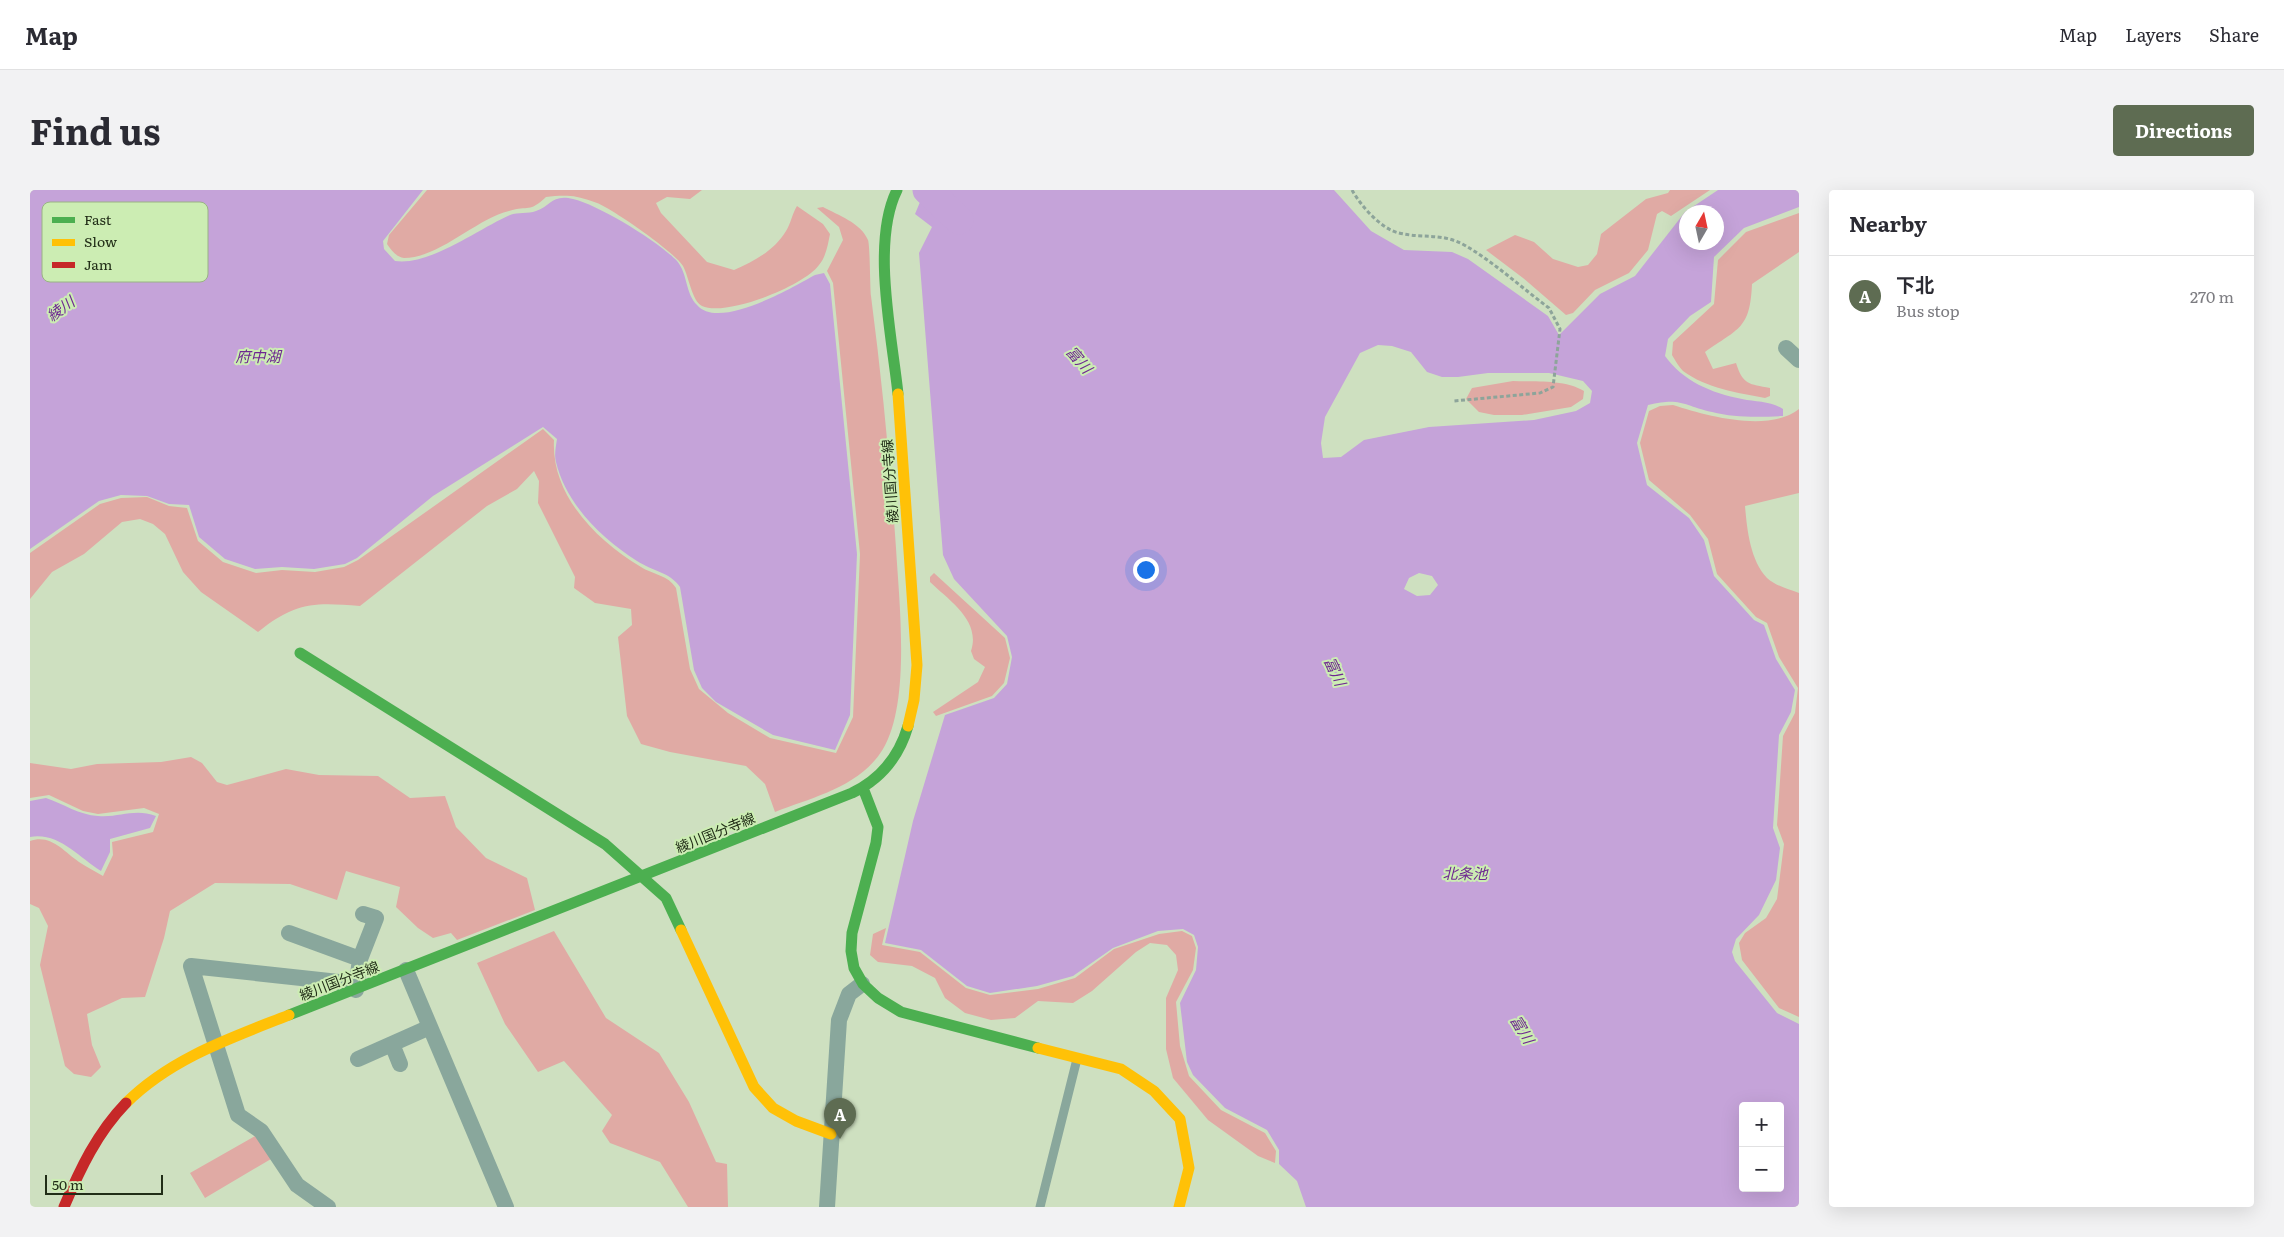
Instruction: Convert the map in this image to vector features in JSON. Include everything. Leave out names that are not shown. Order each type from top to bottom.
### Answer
[{"type":"main road","name":"綾川国分寺線","points":[[64,1207],[92,1143],[111,1118],[136,1093],[165,1071],[216,1044],[356,987],[406,970],[863,788],[881,774],[895,758],[904,742],[916,690],[917,666],[899,408],[884,264],[884,234],[890,206],[897,190]]},
{"type":"main road","points":[[300,653],[605,844],[666,898],[754,1087],[773,1108],[796,1121],[831,1134]]},
{"type":"main road","points":[[863,788],[874,813],[878,828],[875,848],[854,922],[850,951],[854,968],[862,984],[879,1001],[902,1012],[1078,1056],[1121,1069],[1154,1091],[1180,1119],[1189,1168],[1179,1207]]},
{"type":"street","points":[[1786,348],[1799,360]]},
{"type":"street","points":[[328,1207],[297,1185],[261,1131],[238,1115],[191,966],[356,987],[360,959],[376,918],[364,914]]},
{"type":"street","points":[[290,933],[360,959]]},
{"type":"street","points":[[406,970],[506,1207]]},
{"type":"street","points":[[828,1207],[831,1134],[840,1020],[849,994],[862,984]]},
{"type":"street","points":[[358,1059],[430,1027]]},
{"type":"street","points":[[392,1044],[400,1064]]},
{"type":"lane","points":[[1040,1207],[1078,1056]]},
{"type":"path","points":[[1352,190],[1385,227],[1400,233],[1450,238],[1467,246],[1549,308],[1557,319],[1560,334],[1554,387],[1540,393],[1454,401]]},
{"type":"shaded area","points":[[427,190],[702,190],[690,199],[667,197],[656,203],[661,213],[707,262],[734,270],[756,259],[776,244],[788,228],[797,206],[823,224],[830,234],[826,250],[819,265],[798,282],[746,303],[713,308],[702,306],[699,303],[693,294],[683,266],[669,252],[602,205],[577,197],[546,197],[532,207],[516,209],[496,215],[431,252],[417,256],[401,257],[394,253],[387,244],[389,235]]},
{"type":"shaded area","points":[[1670,190],[1710,190],[1688,205],[1679,205],[1679,211],[1671,216],[1662,211],[1657,214],[1648,250],[1629,273],[1595,290],[1573,313],[1566,315],[1523,278],[1486,250],[1515,235],[1534,242],[1553,259],[1578,267],[1588,265],[1597,254],[1601,234],[1646,199],[1668,193]]},
{"type":"shaded area","points":[[823,207],[855,224],[865,234],[869,243],[871,296],[891,485],[901,622],[900,679],[892,729],[883,749],[873,762],[862,773],[835,789],[775,812],[765,784],[746,766],[670,752],[641,744],[627,716],[618,637],[632,625],[631,609],[595,603],[574,588],[575,577],[538,503],[539,481],[534,471],[517,489],[487,506],[360,606],[330,604],[306,606],[283,615],[258,632],[201,592],[183,572],[165,534],[153,524],[140,519],[122,522],[84,554],[52,572],[30,599],[30,553],[100,504],[121,498],[147,497],[169,506],[187,508],[198,541],[223,562],[256,573],[282,570],[315,572],[344,567],[358,560],[543,429],[554,440],[555,460],[560,479],[568,497],[580,514],[608,544],[646,570],[669,580],[676,588],[690,669],[699,689],[728,713],[770,738],[836,753],[853,717],[860,554],[833,283],[827,271],[843,240],[839,227],[817,208]]},
{"type":"shaded area","points":[[1799,213],[1799,252],[1752,284],[1749,310],[1745,319],[1734,332],[1705,352],[1713,369],[1736,363],[1744,380],[1770,388],[1770,396],[1765,398],[1722,389],[1702,382],[1683,371],[1672,355],[1673,342],[1714,304],[1718,260],[1746,232]]},
{"type":"shaded area","points":[[1513,381],[1550,382],[1576,387],[1584,391],[1583,399],[1571,407],[1522,415],[1494,415],[1479,412],[1466,399],[1472,388]]},
{"type":"shaded area","points":[[1673,405],[1703,414],[1755,421],[1771,420],[1786,416],[1799,409],[1799,493],[1745,506],[1750,544],[1761,571],[1774,583],[1799,593],[1799,1017],[1779,1008],[1742,960],[1739,943],[1745,933],[1766,918],[1777,899],[1784,844],[1777,825],[1783,736],[1795,713],[1798,688],[1779,657],[1767,623],[1756,617],[1717,574],[1708,539],[1690,515],[1649,480],[1640,443],[1649,411],[1660,406]]},
{"type":"shaded area","points":[[934,573],[1005,638],[1010,658],[1004,683],[992,696],[936,716],[933,712],[978,682],[985,667],[974,659],[971,651],[972,630],[968,621],[962,612],[930,582],[930,577]]},
{"type":"shaded area","points":[[191,757],[202,763],[217,782],[227,785],[286,769],[319,775],[378,776],[410,798],[445,796],[456,827],[486,858],[527,878],[535,910],[457,940],[451,933],[433,938],[418,928],[396,907],[400,887],[346,871],[337,900],[290,884],[215,883],[170,911],[164,938],[145,997],[122,998],[87,1014],[92,1045],[101,1067],[91,1077],[74,1074],[65,1066],[40,965],[48,926],[39,908],[30,904],[30,841],[37,839],[51,842],[103,876],[113,855],[112,842],[153,832],[159,814],[144,808],[98,814],[83,811],[49,795],[30,798],[30,763],[71,769],[97,764],[161,762]]},
{"type":"shaded area","points":[[886,928],[882,945],[920,952],[966,988],[990,995],[1038,989],[1075,978],[1114,949],[1159,934],[1182,931],[1192,936],[1196,948],[1193,970],[1176,1002],[1180,1046],[1189,1076],[1221,1110],[1265,1133],[1276,1151],[1275,1163],[1258,1156],[1208,1120],[1173,1078],[1166,1049],[1166,998],[1178,970],[1176,955],[1167,945],[1150,943],[1136,952],[1092,991],[1073,1003],[1038,1001],[1015,1018],[991,1020],[965,1013],[945,998],[935,978],[912,966],[878,962],[870,955],[873,934]]},
{"type":"shaded area","points":[[554,931],[606,1018],[659,1053],[689,1102],[716,1162],[727,1164],[728,1207],[688,1207],[660,1162],[610,1143],[602,1131],[612,1115],[564,1061],[538,1072],[505,1024],[477,963]]},
{"type":"shaded area","points":[[257,1135],[271,1159],[205,1198],[190,1173]]},
{"type":"water","name":"府中湖","points":[[30,190],[423,190],[383,241],[384,249],[395,261],[423,258],[454,245],[510,215],[536,211],[556,199],[566,198],[584,203],[613,216],[657,244],[681,266],[690,295],[697,305],[707,312],[722,313],[756,304],[774,297],[815,275],[824,273],[830,284],[857,554],[850,715],[835,750],[773,735],[716,702],[702,688],[694,670],[680,587],[671,578],[624,552],[587,519],[568,492],[561,477],[555,459],[557,439],[543,427],[433,496],[357,558],[345,564],[314,569],[282,567],[255,569],[225,559],[199,537],[189,505],[169,504],[147,496],[121,495],[99,501],[30,549]]},
{"type":"water","name":"北条池","points":[[936,190],[1334,190],[1371,231],[1404,250],[1452,252],[1468,259],[1548,316],[1559,335],[1600,294],[1635,276],[1679,220],[1679,250],[1721,250],[1714,257],[1711,302],[1690,316],[1668,339],[1665,356],[1680,372],[1699,385],[1719,393],[1774,404],[1783,409],[1783,416],[1756,417],[1730,415],[1675,402],[1648,405],[1637,443],[1647,485],[1689,518],[1704,540],[1714,576],[1754,620],[1764,625],[1776,659],[1795,690],[1791,712],[1779,735],[1773,828],[1780,848],[1776,880],[1759,915],[1736,939],[1732,952],[1735,961],[1777,1013],[1799,1024],[1799,1207],[1306,1207],[1297,1181],[1279,1164],[1279,1150],[1267,1130],[1225,1108],[1193,1075],[1187,1062],[1180,1003],[1196,970],[1198,947],[1194,935],[1183,929],[1158,931],[1113,948],[1073,976],[1037,986],[990,993],[967,986],[921,950],[885,943],[913,821],[945,715],[994,698],[1007,684],[1012,657],[1007,636],[954,579],[943,555],[919,253],[932,227],[915,214],[920,202]],"holes":[[[1378,345],[1392,346],[1411,352],[1427,372],[1442,377],[1488,373],[1549,373],[1583,381],[1592,391],[1590,403],[1576,411],[1534,420],[1429,427],[1364,440],[1341,457],[1323,458],[1321,443],[1325,417],[1360,353]],[[1419,573],[1432,576],[1438,585],[1430,595],[1417,596],[1404,589],[1409,578]]]},
{"type":"water","name":"北条池","points":[[1718,190],[1799,190],[1799,207],[1744,228],[1724,247],[1724,205],[1696,205]]},
{"type":"water","points":[[46,798],[91,815],[106,816],[141,813],[156,816],[150,828],[110,839],[110,852],[101,871],[59,842],[40,836],[30,837],[30,801]]},
{"type":"waterway","name":"富川","points":[[927,190],[959,220]]},
{"type":"traffic: fast","points":[[897,190],[889,211],[885,236],[884,262],[888,318],[898,394]]},
{"type":"traffic: fast","points":[[300,653],[605,844],[666,898],[681,930]]},
{"type":"traffic: fast","points":[[289,1015],[852,793],[872,781],[888,766],[900,748],[908,726]]},
{"type":"traffic: fast","points":[[863,788],[878,827],[876,843],[852,933],[851,951],[854,968],[863,984],[878,998],[901,1012],[1038,1048]]},
{"type":"traffic: slow","points":[[898,394],[917,665],[914,700],[908,726]]},
{"type":"traffic: slow","points":[[681,930],[754,1087],[773,1108],[796,1121],[831,1134]]},
{"type":"traffic: slow","points":[[126,1103],[144,1087],[182,1061],[224,1041],[289,1015]]},
{"type":"traffic: slow","points":[[1038,1048],[1121,1069],[1154,1091],[1180,1119],[1189,1168],[1179,1207]]},
{"type":"traffic: jam","points":[[64,1207],[90,1152],[106,1127],[126,1103]]},
{"type":"place","name":"下北","points":[[840,1139]]},
{"type":"water label","name":"綾川","points":[[60,308]]}]
